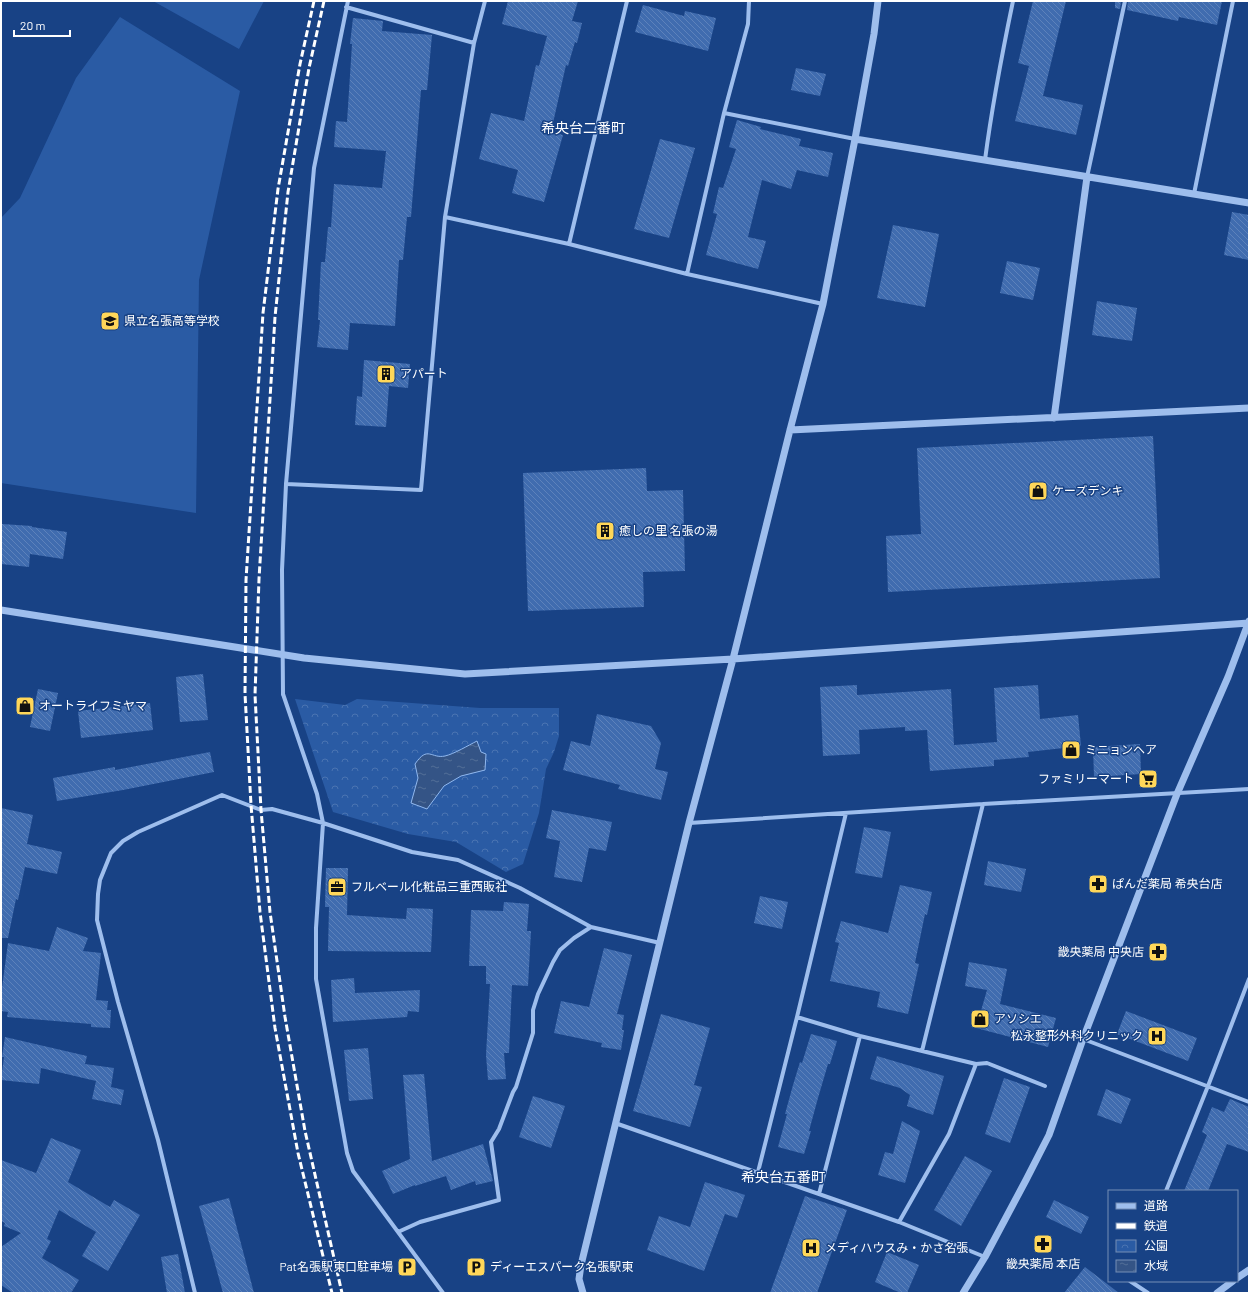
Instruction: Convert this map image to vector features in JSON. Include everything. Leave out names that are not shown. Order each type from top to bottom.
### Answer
[{"type":"street","points":[[348,1],[314,168],[286,484],[282,570],[283,694],[317,794],[323,823],[316,928],[316,979],[347,1153],[353,1171],[443,1293]]},
{"type":"street","points":[[286,484],[421,490],[445,217],[474,43],[485,1]]},
{"type":"street","points":[[570,244],[627,1]]},
{"type":"street","points":[[687,274],[724,113],[748,24],[749,1]]},
{"type":"street","points":[[583,1293],[579,1279],[581,1265],[615,1123],[689,824],[733,659],[823,304],[855,139],[874,34],[878,1]]},
{"type":"street","points":[[985,160],[993,103],[1013,1]]},
{"type":"street","points":[[1054,418],[1086,177],[1125,1]]},
{"type":"street","points":[[1194,195],[1233,1]]},
{"type":"street","points":[[346,7],[474,43]]},
{"type":"street","points":[[724,113],[855,139],[1249,204]]},
{"type":"street","points":[[445,217],[570,244],[687,274],[823,304]]},
{"type":"street","points":[[790,430],[1249,408]]},
{"type":"street","points":[[1,610],[304,658],[465,674],[733,659],[1249,622],[1228,677],[1177,794],[1082,1039],[1049,1135],[985,1257],[963,1293]]},
{"type":"street","points":[[689,824],[983,804],[1249,789]]},
{"type":"street","points":[[195,1293],[158,1140],[120,1009],[97,920],[100,880],[111,853],[123,841],[138,832],[222,795],[261,810],[272,808],[412,852],[458,860],[520,888],[591,927],[660,943]]},
{"type":"street","points":[[922,1051],[983,804]]},
{"type":"street","points":[[758,1172],[846,813]]},
{"type":"street","points":[[398,1232],[420,1222],[499,1200],[491,1142],[499,1129],[516,1087],[533,1033],[533,1010],[538,994],[560,950],[574,938],[591,927]]},
{"type":"street","points":[[1166,1190],[1249,979]]},
{"type":"street","points":[[797,1017],[860,1036],[976,1064],[987,1063],[1045,1086]]},
{"type":"street","points":[[818,1194],[860,1036]]},
{"type":"street","points":[[1082,1039],[1249,1102]]},
{"type":"street","points":[[899,1222],[949,1134],[976,1064]]},
{"type":"street","points":[[615,1123],[899,1222],[985,1257]]},
{"type":"street","points":[[1238,1277],[1249,1270]]},
{"type":"street","points":[[1132,1282],[1148,1293]]},
{"type":"street","points":[[1217,1293],[1232,1282]]},
{"type":"green space","points":[[153,1],[264,1],[239,49]]},
{"type":"green space","name":"県立名張高等学校","points":[[120,17],[240,91],[199,280],[196,513],[1,483],[1,218],[20,198],[76,78]]},
{"type":"green space","points":[[295,699],[345,705],[357,699],[480,708],[559,708],[559,736],[554,752],[546,769],[539,813],[523,864],[506,872],[456,842],[408,834],[333,812]]},
{"type":"water","points":[[477,741],[481,752],[486,754],[485,770],[461,776],[444,786],[427,809],[411,803],[418,778],[415,764],[419,758],[427,754],[436,756],[449,755]]},
{"type":"building","points":[[508,1],[578,1],[572,21],[582,23],[577,43],[575,42],[568,66],[566,65],[551,132],[563,135],[544,202],[512,193],[518,170],[479,159],[491,113],[524,121],[536,65],[539,66],[547,36],[502,24]]},
{"type":"building","points":[[1033,1],[1066,1],[1043,96],[1083,105],[1076,135],[1015,121],[1029,66],[1018,63]]},
{"type":"building","points":[[1115,1],[1121,1],[1120,9],[1115,8]]},
{"type":"building","points":[[1128,1],[1222,1],[1217,25],[1179,17],[1178,21],[1127,10]]},
{"type":"building","points":[[643,5],[684,16],[685,11],[716,18],[708,51],[635,32]]},
{"type":"building","points":[[353,18],[383,21],[382,31],[432,35],[427,90],[421,90],[411,217],[407,217],[403,260],[399,260],[395,326],[350,323],[348,350],[317,347],[320,320],[318,320],[321,262],[325,262],[328,227],[331,227],[334,184],[382,188],[386,151],[334,147],[336,121],[347,122],[352,44],[350,44]]},
{"type":"building","points":[[796,68],[826,74],[820,96],[791,90]]},
{"type":"building","points":[[737,120],[761,127],[760,129],[801,139],[799,146],[833,153],[828,177],[797,170],[791,189],[762,180],[748,237],[766,241],[758,269],[706,255],[717,214],[713,213],[719,187],[723,188],[736,149],[729,147]]},
{"type":"building","points":[[660,139],[695,148],[669,238],[634,229]]},
{"type":"building","points":[[1232,212],[1249,215],[1249,260],[1224,255]]},
{"type":"building","points":[[893,225],[939,234],[925,307],[877,298]]},
{"type":"building","points":[[1007,261],[1040,268],[1033,300],[1000,293]]},
{"type":"building","points":[[1097,301],[1137,308],[1132,341],[1092,335]]},
{"type":"building","points":[[364,360],[410,364],[408,388],[389,386],[386,427],[355,425],[357,396],[362,397]]},
{"type":"building","name":"ケーズデンキ","points":[[1153,436],[1160,578],[888,592],[886,536],[921,534],[917,448]]},
{"type":"building","name":"癒しの里 名張の湯","points":[[646,468],[647,491],[683,490],[685,571],[643,572],[644,607],[528,611],[523,473]]},
{"type":"building","points":[[2,524],[32,526],[67,532],[63,559],[30,554],[29,567],[1,564]]},
{"type":"building","points":[[203,674],[208,720],[180,722],[176,677]]},
{"type":"building","points":[[857,685],[857,695],[951,689],[954,745],[997,742],[994,688],[1038,685],[1040,719],[1078,715],[1081,746],[1028,752],[1029,757],[994,760],[994,766],[930,771],[927,730],[905,731],[905,727],[859,730],[860,754],[823,756],[820,687]]},
{"type":"building","points":[[38,689],[58,693],[50,731],[30,727]]},
{"type":"building","points":[[150,703],[153,730],[81,738],[78,711]]},
{"type":"building","points":[[597,714],[651,726],[661,743],[655,769],[668,772],[661,800],[618,789],[620,785],[563,770],[571,741],[590,746]]},
{"type":"building","points":[[1140,744],[1141,774],[1094,777],[1093,747]]},
{"type":"building","points":[[210,752],[214,772],[57,801],[53,778],[115,767],[115,770]]},
{"type":"building","points":[[1,808],[33,815],[27,844],[62,852],[57,874],[25,867],[18,900],[16,899],[8,938],[1,938]]},
{"type":"building","points":[[552,810],[612,822],[606,851],[589,848],[582,882],[554,877],[560,841],[546,838]]},
{"type":"building","points":[[864,827],[891,832],[882,878],[855,873]]},
{"type":"building","points":[[988,861],[1026,869],[1021,892],[984,885]]},
{"type":"building","points":[[326,868],[348,868],[347,915],[406,919],[407,908],[433,909],[431,952],[328,951],[329,907],[325,907]]},
{"type":"building","points":[[900,885],[932,892],[927,915],[925,914],[915,963],[919,964],[908,1014],[877,1007],[880,992],[830,981],[839,943],[835,942],[841,921],[888,933]]},
{"type":"building","points":[[760,896],[788,902],[782,929],[754,923]]},
{"type":"building","points":[[504,902],[529,904],[527,931],[531,931],[528,986],[512,985],[509,1053],[504,1053],[506,1079],[488,1080],[486,1055],[490,984],[486,984],[486,966],[469,966],[471,910],[503,911]]},
{"type":"building","points":[[57,927],[88,938],[83,951],[101,953],[96,1000],[108,1001],[107,1010],[111,1010],[110,1028],[91,1027],[91,1024],[7,1017],[8,1012],[1,1011],[1,995],[8,943],[49,951]]},
{"type":"building","points":[[604,948],[632,955],[617,1014],[624,1015],[622,1030],[624,1030],[621,1050],[601,1047],[602,1043],[554,1033],[561,1001],[589,1007]]},
{"type":"building","points":[[969,962],[1007,969],[1000,1004],[1056,1018],[1048,1047],[976,1028],[987,990],[965,986]]},
{"type":"building","points":[[354,978],[355,993],[420,990],[419,1012],[408,1011],[407,1017],[333,1022],[331,980]]},
{"type":"building","name":"松永整形外科クリニック","points":[[1126,1011],[1197,1038],[1188,1061],[1117,1034]]},
{"type":"building","points":[[661,1014],[710,1028],[694,1085],[702,1087],[690,1127],[633,1111]]},
{"type":"building","points":[[811,1034],[837,1041],[830,1064],[828,1064],[818,1098],[809,1131],[811,1131],[804,1154],[778,1147],[793,1085]]},
{"type":"building","points":[[5,1037],[87,1056],[85,1064],[114,1068],[111,1087],[124,1090],[121,1105],[92,1099],[96,1081],[41,1068],[39,1084],[1,1080]]},
{"type":"building","points":[[368,1048],[373,1099],[349,1101],[344,1050]]},
{"type":"building","points":[[877,1056],[944,1076],[933,1115],[907,1106],[910,1095],[900,1088],[870,1079]]},
{"type":"building","points":[[424,1074],[432,1161],[483,1144],[493,1181],[476,1185],[475,1181],[451,1190],[446,1176],[415,1185],[393,1194],[382,1171],[410,1159],[403,1075]]},
{"type":"building","points":[[1004,1078],[1030,1087],[1010,1143],[985,1134]]},
{"type":"building","points":[[1106,1089],[1131,1099],[1121,1124],[1097,1115]]},
{"type":"building","points":[[533,1096],[565,1106],[551,1148],[519,1137]]},
{"type":"building","points":[[1230,1099],[1249,1107],[1249,1152],[1227,1144],[1208,1190],[1184,1190],[1207,1135],[1202,1132],[1212,1107],[1224,1112]]},
{"type":"building","points":[[902,1121],[920,1131],[905,1183],[878,1175],[885,1152],[893,1154]]},
{"type":"building","points":[[51,1138],[81,1150],[68,1182],[110,1207],[114,1200],[140,1215],[108,1271],[82,1256],[96,1232],[59,1210],[47,1239],[51,1241],[42,1258],[79,1280],[71,1293],[13,1293],[1,1285],[1,1247],[21,1233],[4,1226],[5,1223],[1,1221],[1,1160],[36,1173]]},
{"type":"building","points":[[965,1156],[992,1171],[961,1226],[934,1210]]},
{"type":"building","points":[[705,1182],[745,1195],[737,1218],[725,1214],[704,1271],[647,1250],[659,1216],[690,1227]]},
{"type":"building","points":[[805,1196],[847,1210],[817,1293],[770,1293]]},
{"type":"building","points":[[229,1198],[254,1293],[223,1293],[199,1206]]},
{"type":"building","points":[[1054,1200],[1089,1217],[1081,1234],[1046,1217]]},
{"type":"building","points":[[887,1252],[919,1265],[907,1293],[901,1293],[875,1282]]},
{"type":"building","points":[[178,1254],[185,1293],[167,1293],[161,1257]]},
{"type":"building","points":[[1085,1267],[1119,1293],[1064,1293]]},
{"type":"railway","points":[[314,1],[300,64],[278,189],[263,313],[246,580],[245,694],[251,805],[260,912],[275,1028],[298,1153],[332,1293]]},
{"type":"railway","points":[[324,1],[309,68],[288,192],[275,317],[259,579],[255,695],[261,810],[270,912],[285,1017],[305,1131],[342,1293]]},
{"type":"place","name":"県立名張高等学校","points":[[110,321]]},
{"type":"place","name":"アパート","points":[[386,374]]},
{"type":"place","name":"ケーズデンキ","points":[[1038,491]]},
{"type":"place","name":"癒しの里 名張の湯","points":[[605,531]]},
{"type":"place","name":"オートライフミヤマ","points":[[25,706]]},
{"type":"place","name":"ミニョンヘア","points":[[1071,750]]},
{"type":"place","name":"ファミリーマート","points":[[1148,779]]},
{"type":"place","name":"ぱんだ薬局 希央台店","points":[[1098,884]]},
{"type":"place","name":"フルベール化粧品三重西販社","points":[[337,887]]},
{"type":"place","name":"畿央薬局 中央店","points":[[1158,952]]},
{"type":"place","name":"アソシエ","points":[[980,1019]]},
{"type":"place","name":"松永整形外科クリニック","points":[[1157,1036]]},
{"type":"place","name":"畿央薬局 本店","points":[[1043,1244]]},
{"type":"place","name":"メディハウスみ・かさ名張","points":[[811,1248]]},
{"type":"place","name":"Pat名張駅東口駐車場","points":[[407,1267]]},
{"type":"place","name":"ディーエスパーク名張駅東","points":[[476,1267]]},
{"type":"district","name":"希央台二番町","points":[[583,128]]},
{"type":"district","name":"希央台五番町","points":[[783,1177]]}]
